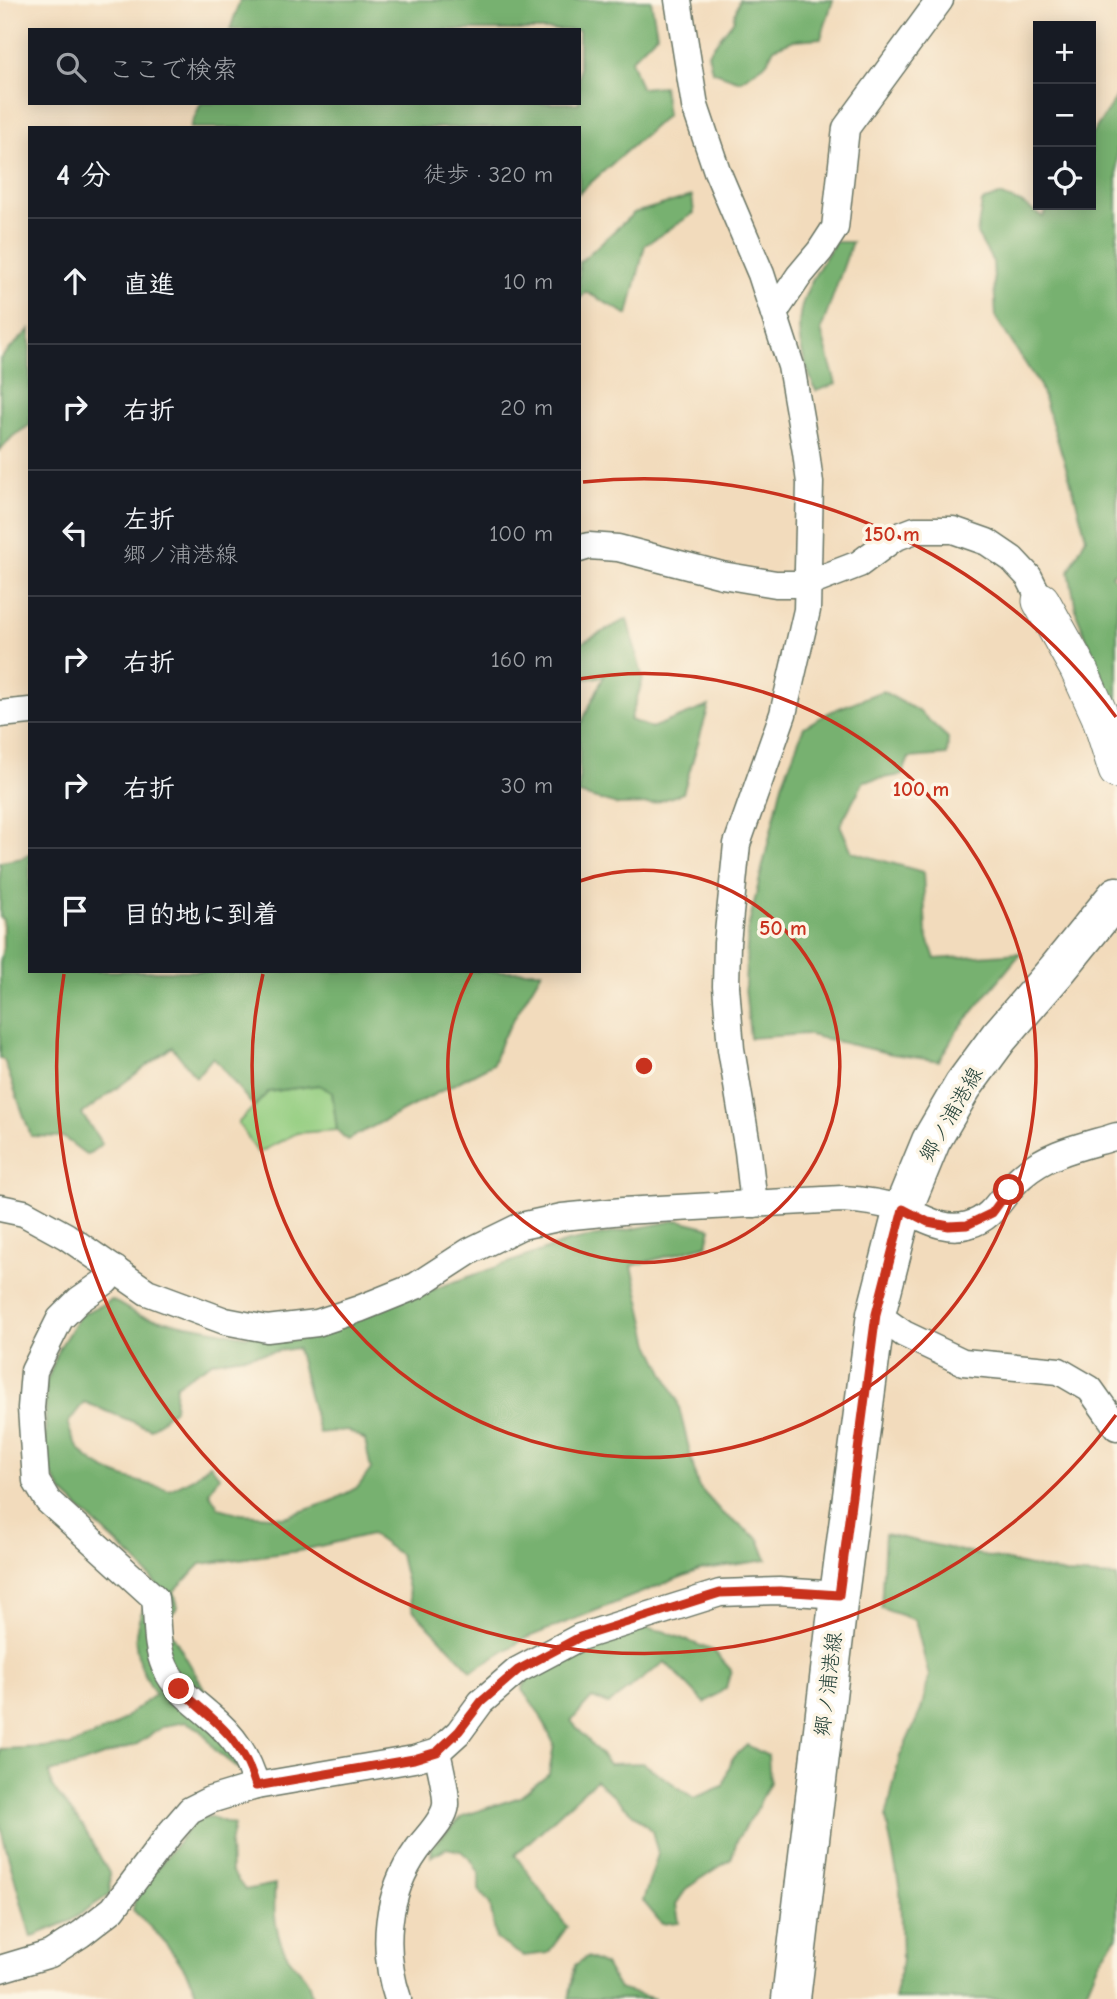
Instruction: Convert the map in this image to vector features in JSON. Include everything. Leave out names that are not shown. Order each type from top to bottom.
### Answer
[{"type":"main road","name":"郷ノ浦港線","points":[[791,1999],[839,1595],[876,1314],[903,1209],[931,1140],[962,1086],[999,1037],[1117,896]]},
{"type":"street","points":[[678,0],[695,106],[717,171],[761,274],[791,366],[806,452],[810,495],[807,610],[783,714],[737,844],[727,943],[726,986],[731,1049],[754,1204]]},
{"type":"street","points":[[774,313],[835,228],[846,128],[940,0]]},
{"type":"street","points":[[581,548],[589,546],[618,548],[722,575],[776,584],[807,584],[859,564],[894,538],[915,530],[953,530],[987,542],[1012,559],[1029,577],[1095,704],[1117,770]]},
{"type":"street","points":[[0,714],[28,711]]},
{"type":"street","points":[[0,1208],[23,1213],[66,1236],[147,1292],[225,1321],[267,1329],[317,1323],[359,1310],[416,1286],[470,1251],[521,1226],[562,1217],[842,1199],[865,1200],[903,1209],[928,1222],[949,1226],[967,1225],[992,1213],[1023,1174],[1067,1149],[1117,1136]]},
{"type":"street","points":[[115,1269],[106,1281],[79,1300],[60,1319],[34,1371],[31,1408],[36,1481],[48,1501],[155,1598],[158,1648],[167,1670],[179,1689],[236,1741],[250,1763],[256,1786]]},
{"type":"street","points":[[876,1314],[904,1334],[963,1362],[1059,1371],[1090,1389],[1117,1427]]},
{"type":"street","points":[[0,1969],[50,1954],[113,1909],[190,1810],[210,1800],[256,1786],[414,1759],[437,1752],[459,1731],[481,1702],[518,1670],[580,1637],[720,1593],[779,1591],[839,1595]]},
{"type":"street","points":[[398,1999],[393,1984],[390,1957],[390,1914],[404,1870],[439,1821],[446,1806],[437,1752]]},
{"type":"green space","points":[[240,0],[651,0],[657,34],[631,60],[641,88],[663,86],[667,115],[581,191],[581,126],[191,126],[200,105],[581,105],[581,28],[231,28]]},
{"type":"green space","points":[[739,0],[833,0],[821,38],[794,40],[774,48],[767,62],[740,81],[712,71],[708,53],[733,21]]},
{"type":"green space","points":[[1117,96],[1117,570],[1112,575],[1117,583],[1117,712],[1077,615],[1069,571],[1086,537],[1070,479],[1040,386],[996,318],[993,262],[977,234],[982,202],[999,195],[1021,203],[1043,217],[1047,210],[1096,210],[1096,128]]},
{"type":"green space","points":[[692,196],[694,213],[645,245],[628,315],[586,292],[581,297],[581,261],[634,213]]},
{"type":"green space","points":[[835,242],[852,242],[821,330],[836,384],[816,391],[801,347],[800,313],[812,280]]},
{"type":"green space","points":[[28,331],[28,426],[13,436],[0,450],[0,359]]},
{"type":"green space","points":[[627,619],[643,679],[630,720],[651,728],[709,706],[683,793],[652,804],[617,805],[581,795],[581,724],[604,676],[581,680],[581,643]]},
{"type":"green space","points":[[882,691],[920,712],[948,738],[947,755],[909,758],[902,775],[864,781],[840,825],[852,852],[923,872],[926,932],[935,959],[1021,953],[956,1032],[939,1061],[892,1054],[805,1034],[750,1038],[745,986],[748,929],[782,784],[804,727],[832,711]]},
{"type":"green space","points":[[28,855],[28,973],[541,973],[502,1039],[493,1064],[347,1140],[337,1130],[332,1092],[319,1085],[268,1092],[254,1107],[213,1057],[196,1077],[172,1047],[82,1114],[102,1144],[87,1155],[63,1137],[31,1136],[4,1060],[0,1059],[3,920],[0,917],[0,862]]},
{"type":"green space","points":[[319,1085],[332,1092],[337,1130],[297,1133],[258,1153],[238,1123],[268,1092]]},
{"type":"green space","points":[[678,1220],[711,1228],[707,1245],[632,1266],[650,1344],[677,1399],[698,1486],[722,1513],[759,1539],[767,1560],[699,1570],[526,1638],[472,1671],[413,1610],[400,1555],[371,1534],[299,1551],[201,1564],[174,1591],[178,1607],[165,1622],[218,1712],[239,1769],[217,1752],[200,1729],[186,1722],[164,1726],[137,1744],[49,1772],[52,1787],[84,1828],[109,1873],[110,1894],[70,1921],[31,1937],[0,1826],[0,1749],[70,1746],[115,1726],[155,1694],[140,1665],[136,1639],[141,1613],[157,1585],[134,1559],[63,1493],[45,1464],[46,1383],[60,1347],[80,1315],[112,1300],[140,1316],[246,1336],[423,1293],[567,1242]],"holes":[[[297,1348],[319,1433],[347,1430],[365,1440],[371,1469],[358,1487],[332,1501],[285,1517],[241,1514],[219,1508],[209,1492],[219,1476],[210,1464],[193,1478],[170,1490],[123,1477],[107,1470],[82,1452],[73,1439],[68,1423],[84,1402],[151,1429],[174,1409],[176,1385],[214,1361]]]},
{"type":"green space","points":[[885,1534],[1066,1574],[1117,1577],[1117,1937],[1099,1961],[1083,1999],[894,1999],[902,1960],[900,1890],[886,1818],[900,1756],[921,1710],[929,1676],[915,1620],[881,1608]]},
{"type":"green space","points":[[639,1627],[663,1631],[714,1651],[731,1670],[726,1688],[705,1703],[665,1662],[608,1704],[592,1698],[571,1721],[609,1764],[643,1763],[694,1798],[723,1786],[732,1759],[747,1745],[768,1756],[770,1782],[756,1811],[738,1838],[731,1859],[687,1888],[676,1904],[679,1922],[662,1924],[643,1901],[658,1854],[652,1831],[596,1780],[515,1855],[567,1927],[548,1953],[523,1956],[496,1939],[490,1904],[479,1890],[479,1873],[472,1861],[461,1851],[446,1848],[431,1857],[432,1846],[463,1816],[520,1797],[549,1774],[554,1744],[539,1713],[522,1690],[530,1673],[567,1650]]},
{"type":"green space","points":[[211,1817],[234,1825],[230,1844],[231,1871],[245,1890],[275,1884],[277,1932],[289,1958],[307,1980],[312,1999],[191,1999],[196,1993],[185,1969],[161,1938],[133,1910],[136,1895],[197,1818]]},
{"type":"green space","points":[[587,1957],[605,1965],[619,1989],[655,1999],[569,1999],[575,1965]]},
{"type":"route","points":[[179,1689],[236,1741],[250,1763],[256,1786],[414,1759],[437,1752],[459,1731],[481,1702],[518,1670],[580,1637],[654,1612],[720,1593],[779,1591],[839,1595],[876,1314],[903,1209],[928,1222],[949,1226],[967,1225],[992,1213],[1009,1190]]}]
